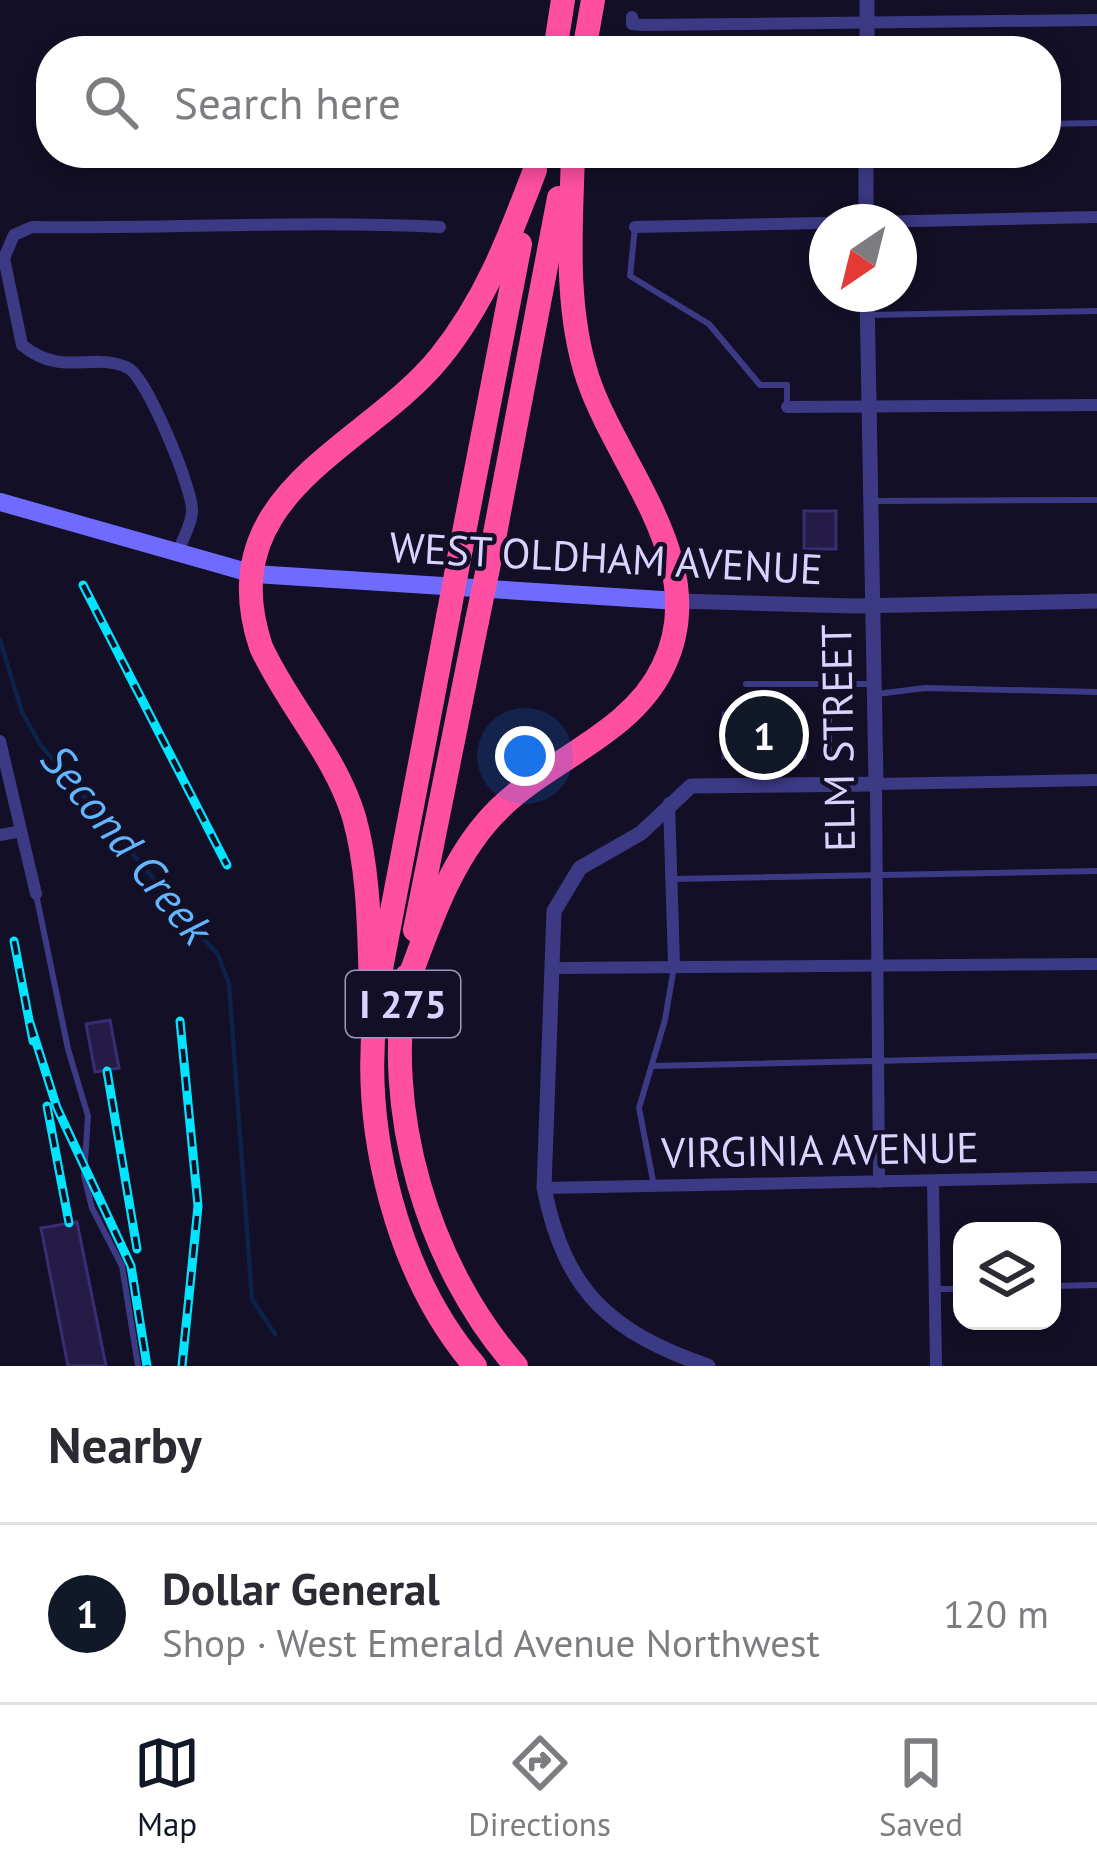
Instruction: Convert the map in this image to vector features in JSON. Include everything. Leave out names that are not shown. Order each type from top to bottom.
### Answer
[{"type":"highway","points":[[557,36],[563,0]]},
{"type":"highway","points":[[587,36],[593,0]]},
{"type":"highway","points":[[374,1029],[365,869],[353,815],[330,761],[261,647],[253,614],[254,574],[262,543],[294,484],[435,363],[466,324],[495,274],[535,168]]},
{"type":"highway","name":"I 275","points":[[475,1366],[436,1306],[403,1234],[382,1166],[374,1107],[374,1029],[382,949],[536,168]]},
{"type":"highway","name":"I 275","points":[[516,1366],[465,1296],[433,1227],[409,1127],[402,1064],[404,992],[567,168]]},
{"type":"highway","points":[[404,992],[464,853],[498,809],[622,720],[665,665],[677,601],[667,544],[587,377],[569,260],[570,168]]},
{"type":"main road","name":"WEST OLDHAM AVENUE","points":[[0,502],[254,574],[677,601]]},
{"type":"street","points":[[867,0],[867,36]]},
{"type":"street","points":[[632,17],[632,24],[643,25],[1097,20]]},
{"type":"street","points":[[866,168],[866,204]]},
{"type":"street","points":[[917,221],[1097,217]]},
{"type":"street","points":[[177,555],[193,512],[142,380],[121,365],[57,365],[22,345],[4,258],[14,236],[32,226],[181,229],[319,221],[440,227]]},
{"type":"street","points":[[634,227],[809,223]]},
{"type":"street","name":"ELM STREET","points":[[867,315],[879,1181]]},
{"type":"street","points":[[787,407],[1097,405]]},
{"type":"street","name":"WEST OLDHAM AVENUE","points":[[677,601],[1097,602]]},
{"type":"street","points":[[0,741],[37,894]]},
{"type":"street","points":[[708,1366],[621,1329],[586,1293],[566,1262],[544,1188],[556,968],[554,911],[572,879],[580,868],[641,833],[669,802],[692,786],[1097,780]]},
{"type":"street","points":[[669,802],[674,964]]},
{"type":"street","points":[[0,835],[21,830]]},
{"type":"street","points":[[556,968],[1097,964]]},
{"type":"street","name":"VIRGINIA AVENUE","points":[[544,1188],[1097,1178]]},
{"type":"street","points":[[933,1183],[936,1366]]},
{"type":"lane","points":[[632,17],[636,0]]},
{"type":"lane","points":[[1061,124],[1097,123]]},
{"type":"lane","points":[[634,227],[630,276],[709,324],[760,385],[787,386],[787,407]]},
{"type":"lane","points":[[867,315],[1097,311]]},
{"type":"lane","points":[[870,501],[1097,500]]},
{"type":"lane","points":[[746,684],[1097,692]]},
{"type":"lane","points":[[829,684],[830,751]]},
{"type":"lane","points":[[671,879],[1097,871]]},
{"type":"lane","points":[[37,894],[68,1049],[88,1116],[84,1176],[92,1208],[122,1266],[138,1366]]},
{"type":"lane","points":[[654,1186],[639,1108],[653,1066],[674,964]]},
{"type":"lane","points":[[653,1066],[1097,1056]]},
{"type":"lane","points":[[1061,1286],[1097,1285]]},
{"type":"lane","points":[[934,1289],[953,1288]]},
{"type":"building","points":[[804,511],[836,511],[836,549],[804,549]]},
{"type":"building","points":[[723,713],[804,713],[805,757],[723,758]]},
{"type":"building","points":[[110,1020],[119,1068],[95,1072],[86,1024]]},
{"type":"building","points":[[77,1222],[106,1366],[68,1366],[41,1228]]},
{"type":"waterway","name":"Second Creek","points":[[0,640],[22,712],[40,744],[218,955],[229,984],[252,1299],[275,1334]]},
{"type":"railway","points":[[83,585],[227,865]]},
{"type":"railway","points":[[14,941],[33,1041]]},
{"type":"railway","points":[[180,1021],[198,1206],[182,1366]]},
{"type":"railway","points":[[30,1023],[57,1108],[131,1266],[147,1366]]},
{"type":"railway","points":[[107,1071],[137,1249]]},
{"type":"railway","points":[[47,1106],[69,1223]]},
{"type":"place","name":"Dollar General","points":[[764,735]]}]
